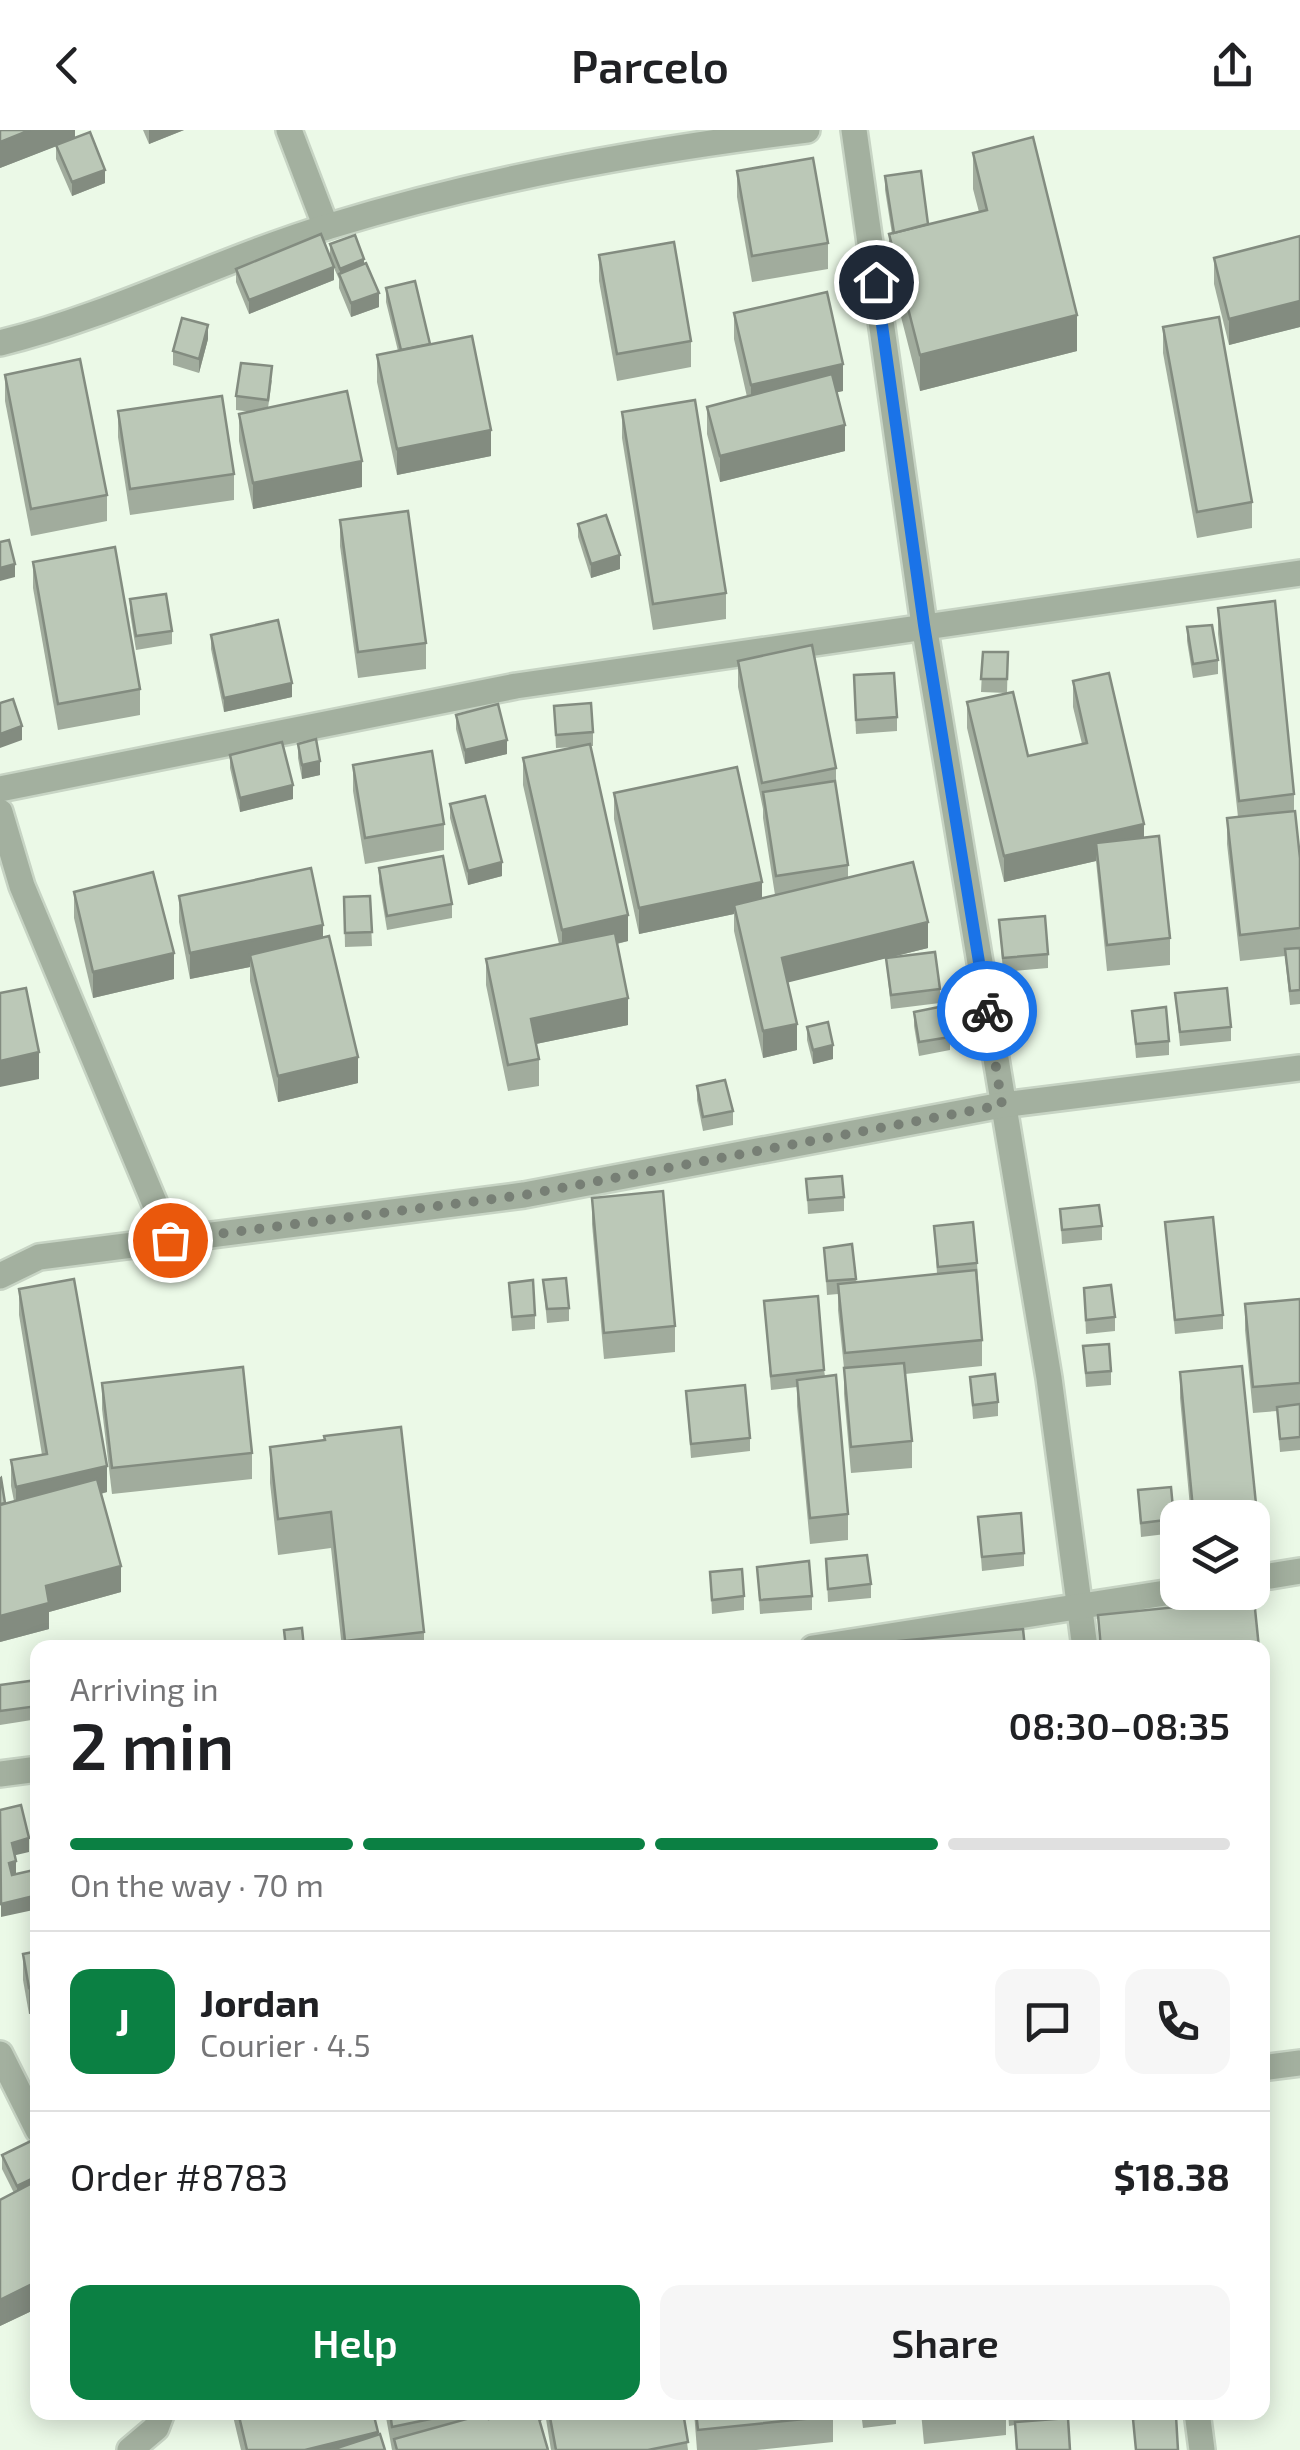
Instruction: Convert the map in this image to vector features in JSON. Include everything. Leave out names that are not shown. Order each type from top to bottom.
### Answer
[{"type":"street","points":[[289,130],[326,227]]},
{"type":"street","points":[[0,343],[63,327],[326,227],[497,180],[679,146],[807,130]]},
{"type":"street","points":[[854,130],[924,625],[1049,1378],[1085,1640]]},
{"type":"street","points":[[0,789],[516,686],[1300,573]]},
{"type":"street","points":[[0,812],[22,886],[170,1240]]},
{"type":"street","points":[[0,1276],[38,1258],[524,1195],[1002,1105],[1300,1068]]},
{"type":"street","points":[[1270,1576],[1300,1572]]},
{"type":"street","points":[[864,1640],[1160,1593]]},
{"type":"street","points":[[0,1774],[30,1769]]},
{"type":"street","points":[[0,2054],[30,2114]]},
{"type":"street","points":[[1270,2067],[1300,2063]]},
{"type":"street","points":[[130,2450],[156,2428],[159,2420]]},
{"type":"street","points":[[1199,2420],[1202,2450]]},
{"type":"building","points":[[0,130],[30,130],[0,142]]},
{"type":"building","points":[[90,132],[105,170],[72,182],[56,145]]},
{"type":"building","points":[[1033,137],[1077,315],[920,355],[889,234],[987,210],[973,153]]},
{"type":"building","points":[[813,158],[828,243],[752,256],[737,171]]},
{"type":"building","points":[[921,171],[928,224],[894,233],[885,176]]},
{"type":"building","points":[[321,234],[334,267],[249,300],[236,269]]},
{"type":"building","points":[[355,235],[364,259],[340,269],[330,244]]},
{"type":"building","points":[[1300,236],[1300,301],[1229,319],[1214,258]]},
{"type":"building","points":[[674,242],[691,341],[617,354],[599,255]]},
{"type":"building","points":[[366,263],[379,293],[351,303],[339,274]]},
{"type":"building","points":[[415,281],[430,344],[401,350],[386,288]]},
{"type":"building","points":[[827,292],[843,364],[751,385],[734,313]]},
{"type":"building","points":[[1219,317],[1252,502],[1197,512],[1163,327]]},
{"type":"building","points":[[182,318],[208,325],[199,359],[173,351]]},
{"type":"building","points":[[472,336],[491,430],[397,449],[377,355]]},
{"type":"building","points":[[80,359],[107,495],[31,509],[5,375]]},
{"type":"building","points":[[241,363],[272,366],[268,400],[236,396]]},
{"type":"building","points":[[832,374],[845,425],[720,456],[707,407]]},
{"type":"building","points":[[347,391],[362,461],[253,483],[239,414]]},
{"type":"building","points":[[222,396],[234,474],[130,489],[118,411]]},
{"type":"building","points":[[695,400],[726,593],[653,604],[622,412]]},
{"type":"building","points":[[408,511],[426,643],[358,652],[340,520]]},
{"type":"building","points":[[606,515],[620,555],[591,564],[578,524]]},
{"type":"building","points":[[9,540],[15,564],[0,568],[0,542]]},
{"type":"building","points":[[115,547],[140,689],[58,704],[33,562]]},
{"type":"building","points":[[166,594],[172,631],[136,636],[130,599]]},
{"type":"building","points":[[1275,601],[1294,794],[1239,801],[1218,608]]},
{"type":"building","points":[[278,620],[292,683],[224,698],[211,635]]},
{"type":"building","points":[[1212,625],[1218,660],[1193,664],[1187,627]]},
{"type":"building","points":[[812,645],[836,768],[762,783],[738,661]]},
{"type":"building","points":[[983,652],[1008,652],[1007,679],[981,679]]},
{"type":"building","points":[[894,673],[897,717],[856,720],[854,675]]},
{"type":"building","points":[[1109,673],[1144,824],[1004,856],[967,702],[1013,692],[1028,756],[1087,743],[1073,681]]},
{"type":"building","points":[[13,699],[22,726],[0,734],[0,703]]},
{"type":"building","points":[[591,703],[593,732],[556,735],[554,706]]},
{"type":"building","points":[[498,704],[507,740],[465,750],[456,715]]},
{"type":"building","points":[[316,739],[320,761],[302,765],[298,744]]},
{"type":"building","points":[[282,742],[293,785],[240,798],[230,755]]},
{"type":"building","points":[[590,744],[628,915],[562,930],[523,758]]},
{"type":"building","points":[[432,751],[444,824],[365,838],[353,765]]},
{"type":"building","points":[[737,767],[762,882],[639,908],[614,793]]},
{"type":"building","points":[[835,781],[848,865],[776,876],[763,792]]},
{"type":"building","points":[[485,796],[502,862],[468,871],[450,804]]},
{"type":"building","points":[[1295,811],[1300,928],[1240,935],[1227,818]]},
{"type":"building","points":[[1159,836],[1170,938],[1107,945],[1096,843]]},
{"type":"building","points":[[443,856],[452,904],[387,916],[379,868]]},
{"type":"building","points":[[913,862],[928,922],[782,958],[797,1024],[763,1031],[734,905]]},
{"type":"building","points":[[311,868],[323,925],[190,953],[179,896]]},
{"type":"building","points":[[153,872],[174,953],[93,972],[74,892]]},
{"type":"building","points":[[370,896],[372,932],[345,933],[344,897]]},
{"type":"building","points":[[1045,916],[1048,954],[1003,958],[999,920]]},
{"type":"building","points":[[615,933],[628,998],[531,1019],[539,1059],[508,1065],[486,959]]},
{"type":"building","points":[[329,936],[358,1057],[278,1076],[250,955]]},
{"type":"building","points":[[1300,948],[1300,990],[1290,991],[1285,949]]},
{"type":"building","points":[[935,952],[940,989],[891,995],[886,958]]},
{"type":"building","points":[[26,988],[39,1052],[0,1061],[0,993]]},
{"type":"building","points":[[1227,988],[1231,1027],[1180,1032],[1175,993]]},
{"type":"building","points":[[944,1006],[950,1037],[919,1042],[914,1012]]},
{"type":"building","points":[[1166,1007],[1169,1041],[1136,1044],[1132,1011]]},
{"type":"building","points":[[828,1022],[833,1045],[813,1050],[807,1027]]},
{"type":"building","points":[[725,1080],[733,1111],[703,1117],[697,1086]]},
{"type":"building","points":[[842,1176],[844,1197],[808,1200],[806,1179]]},
{"type":"building","points":[[663,1191],[675,1326],[604,1333],[592,1198]]},
{"type":"building","points":[[1099,1205],[1102,1226],[1062,1230],[1060,1209]]},
{"type":"building","points":[[1213,1217],[1223,1315],[1175,1320],[1165,1222]]},
{"type":"building","points":[[973,1222],[977,1263],[938,1267],[934,1226]]},
{"type":"building","points":[[852,1244],[856,1279],[827,1281],[824,1248]]},
{"type":"building","points":[[976,1270],[982,1340],[845,1353],[838,1284]]},
{"type":"building","points":[[566,1278],[569,1308],[547,1309],[543,1280]]},
{"type":"building","points":[[74,1279],[107,1466],[16,1487],[11,1460],[47,1454],[19,1289]]},
{"type":"building","points":[[533,1280],[535,1315],[512,1317],[509,1283]]},
{"type":"building","points":[[1111,1285],[1115,1317],[1086,1320],[1084,1288]]},
{"type":"building","points":[[818,1296],[824,1370],[771,1376],[764,1301]]},
{"type":"building","points":[[1300,1299],[1300,1383],[1253,1387],[1245,1304]]},
{"type":"building","points":[[1109,1344],[1111,1371],[1086,1373],[1083,1346]]},
{"type":"building","points":[[904,1363],[912,1441],[851,1447],[844,1368]]},
{"type":"building","points":[[1242,1366],[1256,1500],[1192,1500],[1180,1372]]},
{"type":"building","points":[[243,1367],[252,1453],[112,1468],[102,1383]]},
{"type":"building","points":[[995,1374],[998,1402],[973,1405],[970,1377]]},
{"type":"building","points":[[836,1375],[848,1514],[810,1518],[797,1380]]},
{"type":"building","points":[[745,1385],[750,1438],[691,1444],[686,1391]]},
{"type":"building","points":[[1300,1404],[1300,1437],[1280,1439],[1277,1407]]},
{"type":"building","points":[[401,1427],[424,1632],[345,1640],[331,1512],[278,1519],[270,1447],[325,1440],[324,1436]]},
{"type":"building","points":[[0,1479],[5,1503],[0,1504]]},
{"type":"building","points":[[97,1479],[121,1566],[46,1586],[49,1603],[0,1616],[0,1505]]},
{"type":"building","points":[[1171,1487],[1172,1500],[1160,1500],[1160,1521],[1141,1523],[1138,1490]]},
{"type":"building","points":[[1021,1513],[1024,1553],[982,1557],[978,1517]]},
{"type":"building","points":[[867,1555],[871,1584],[828,1589],[826,1559]]},
{"type":"building","points":[[809,1561],[812,1596],[760,1600],[757,1567]]},
{"type":"building","points":[[742,1569],[744,1596],[712,1600],[710,1572]]},
{"type":"building","points":[[1160,1609],[1255,1610],[1258,1640],[1100,1640],[1098,1615]]},
{"type":"building","points":[[302,1628],[303,1640],[285,1640],[284,1630]]},
{"type":"building","points":[[1023,1629],[1024,1640],[910,1640]]},
{"type":"building","points":[[30,1681],[30,1707],[0,1711],[0,1685]]},
{"type":"building","points":[[21,1805],[29,1838],[12,1843],[16,1861],[9,1863],[12,1875],[30,1871],[30,1897],[1,1904],[0,1810]]},
{"type":"building","points":[[30,1953],[29,1988],[23,1954]]},
{"type":"building","points":[[30,2141],[30,2180],[17,2186],[2,2155]]},
{"type":"building","points":[[30,2184],[30,2285],[0,2300],[0,2200]]},
{"type":"building","points":[[240,2420],[375,2420],[378,2432],[305,2450],[247,2450]]},
{"type":"building","points":[[391,2420],[426,2420],[392,2427]]},
{"type":"building","points":[[463,2420],[539,2420],[548,2450],[397,2450],[394,2439]]},
{"type":"building","points":[[550,2420],[684,2420],[688,2442],[648,2450],[556,2450]]},
{"type":"building","points":[[697,2420],[794,2420],[698,2430]]},
{"type":"building","points":[[1068,2420],[1070,2450],[1017,2450],[1015,2422]]},
{"type":"building","points":[[1133,2420],[1176,2420],[1178,2450],[1136,2450]]},
{"type":"building","points":[[380,2434],[385,2450],[331,2450]]},
{"type":"way so far","points":[[170,1240],[524,1195],[1002,1105],[987,1011]]},
{"type":"route","points":[[876,282],[924,625],[987,1011]]}]
